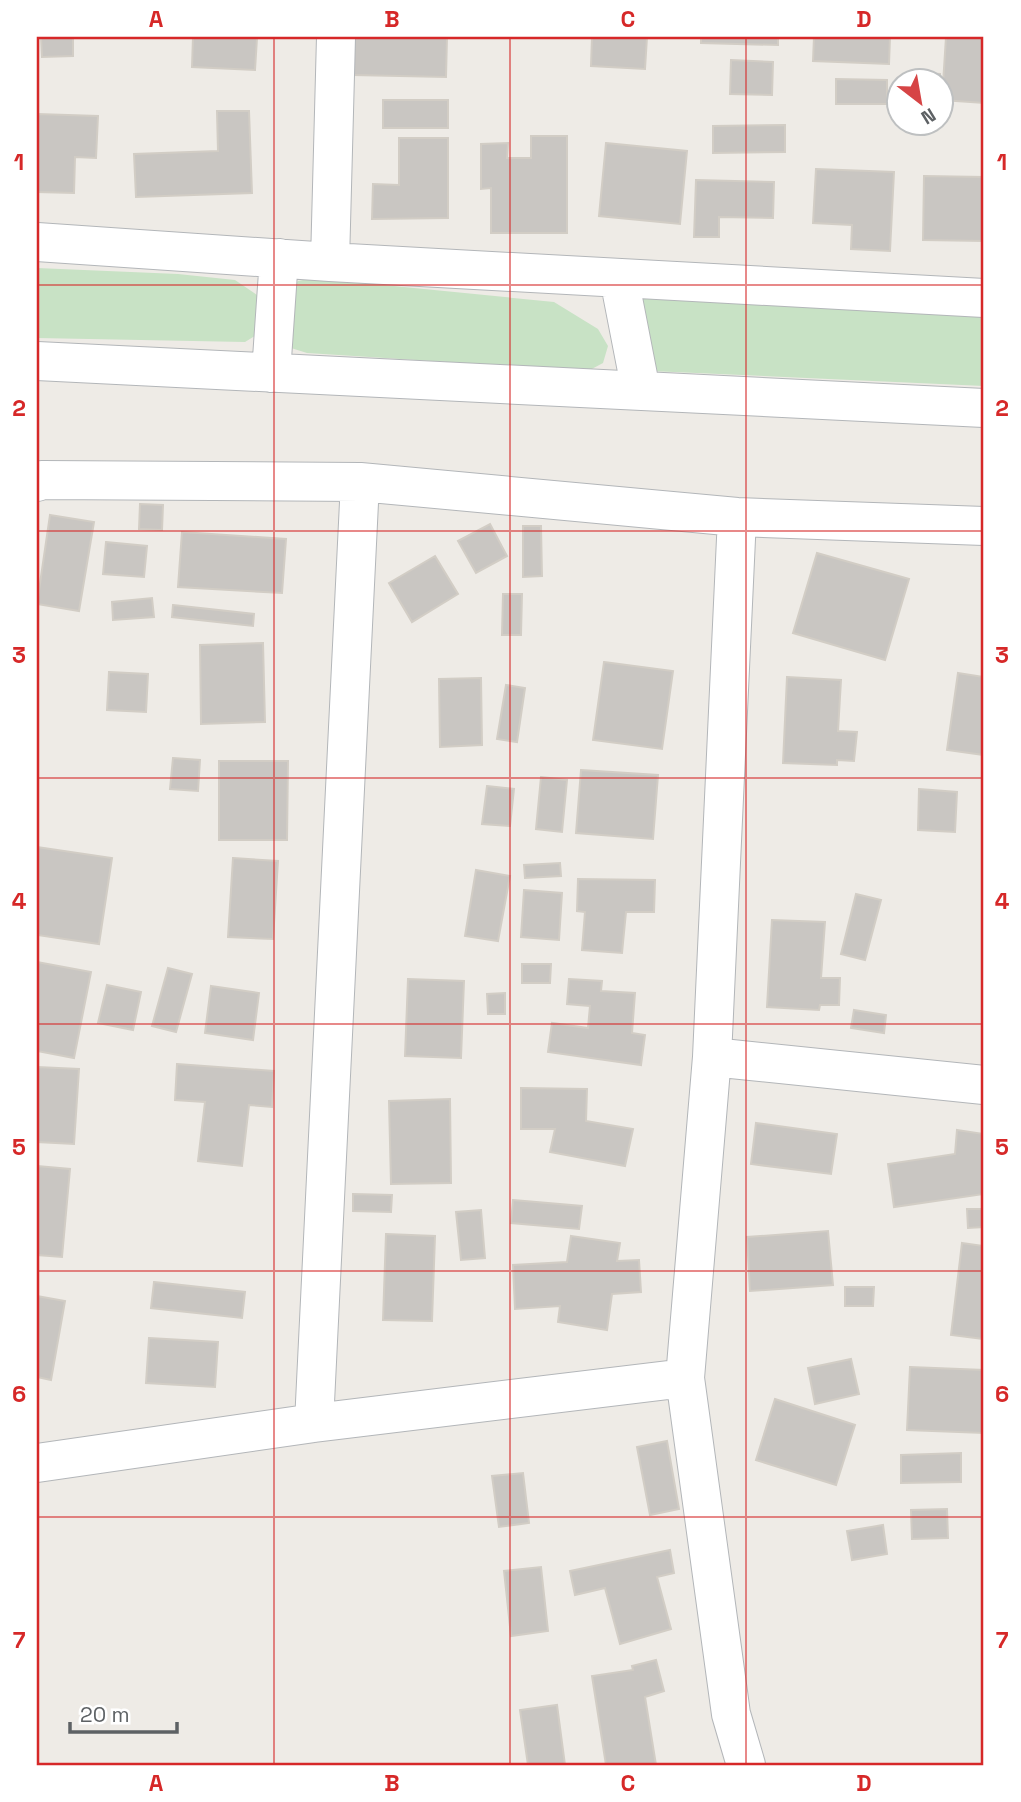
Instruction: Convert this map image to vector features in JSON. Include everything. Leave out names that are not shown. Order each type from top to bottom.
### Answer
[{"type":"street","points":[[330,262],[336,37]]},
{"type":"street","points":[[37,242],[330,262],[984,298]]},
{"type":"street","points":[[271,373],[279,258]]},
{"type":"street","points":[[619,278],[641,391]]},
{"type":"street","points":[[37,361],[984,408]]},
{"type":"street","points":[[37,482],[360,482],[737,517],[984,526]]},
{"type":"street","points":[[314,1423],[360,482]]},
{"type":"street","points":[[737,517],[712,1057],[685,1378],[730,1714],[746,1765]]},
{"type":"street","points":[[712,1057],[984,1085]]},
{"type":"street","points":[[37,1463],[314,1423],[685,1378]]},
{"type":"green space","points":[[37,268],[178,274],[235,280],[260,297],[263,331],[245,342],[37,338]]},
{"type":"green space","points":[[313,278],[554,302],[598,329],[608,346],[603,363],[588,371],[307,353],[291,348],[289,295],[298,281]]},
{"type":"green space","points":[[633,298],[984,317],[984,386],[651,371]]},
{"type":"building","points":[[41,37],[73,37],[73,56],[42,57]]},
{"type":"building","points":[[193,37],[257,38],[255,70],[192,67]]},
{"type":"building","points":[[354,37],[447,37],[446,77],[353,75]]},
{"type":"building","points":[[592,37],[647,37],[645,69],[591,66]]},
{"type":"building","points":[[701,37],[778,37],[778,45],[701,43]]},
{"type":"building","points":[[814,37],[890,37],[889,64],[813,61]]},
{"type":"building","points":[[946,37],[984,37],[984,103],[954,101],[954,66],[944,66]]},
{"type":"building","points":[[731,60],[773,62],[772,95],[730,94]]},
{"type":"building","points":[[836,79],[884,80],[884,104],[836,104]]},
{"type":"building","points":[[383,100],[448,100],[448,128],[383,128]]},
{"type":"building","points":[[217,111],[249,111],[252,193],[136,197],[134,154],[218,151]]},
{"type":"building","points":[[37,114],[98,116],[96,158],[75,157],[74,193],[37,192]]},
{"type":"building","points":[[785,125],[785,152],[713,153],[713,126]]},
{"type":"building","points":[[531,136],[567,136],[567,233],[491,233],[491,188],[481,189],[481,144],[508,143],[507,158],[531,158]]},
{"type":"building","points":[[399,138],[448,138],[448,218],[372,219],[373,184],[399,185]]},
{"type":"building","points":[[606,143],[687,151],[680,224],[599,216]]},
{"type":"building","points":[[816,169],[894,172],[890,251],[851,249],[852,225],[813,223]]},
{"type":"building","points":[[924,176],[984,177],[984,241],[923,240]]},
{"type":"building","points":[[696,180],[774,182],[773,218],[719,217],[719,237],[694,237]]},
{"type":"building","points":[[140,504],[163,505],[162,530],[139,529]]},
{"type":"building","points":[[50,515],[94,522],[79,611],[37,604]]},
{"type":"building","points":[[490,524],[507,556],[476,573],[458,541]]},
{"type":"building","points":[[523,526],[541,526],[542,576],[523,577]]},
{"type":"building","points":[[182,532],[286,539],[282,593],[178,587]]},
{"type":"building","points":[[106,542],[147,546],[144,577],[103,574]]},
{"type":"building","points":[[817,553],[909,579],[885,660],[793,633]]},
{"type":"building","points":[[435,556],[458,594],[412,622],[389,583]]},
{"type":"building","points":[[503,594],[522,594],[521,635],[502,635]]},
{"type":"building","points":[[152,598],[154,617],[113,620],[112,602]]},
{"type":"building","points":[[173,605],[254,614],[253,626],[172,617]]},
{"type":"building","points":[[263,643],[265,722],[201,724],[200,645]]},
{"type":"building","points":[[604,662],[673,671],[662,749],[593,740]]},
{"type":"building","points":[[109,672],[148,674],[146,712],[107,710]]},
{"type":"building","points":[[958,673],[984,677],[984,755],[947,750]]},
{"type":"building","points":[[787,677],[841,680],[838,731],[857,732],[854,761],[837,760],[837,765],[783,763]]},
{"type":"building","points":[[481,678],[482,745],[440,747],[439,679]]},
{"type":"building","points":[[506,685],[525,688],[517,742],[497,739]]},
{"type":"building","points":[[173,758],[200,760],[198,791],[170,789]]},
{"type":"building","points":[[219,761],[288,761],[287,840],[219,840]]},
{"type":"building","points":[[581,770],[658,775],[653,839],[576,833]]},
{"type":"building","points":[[541,777],[567,780],[562,832],[536,829]]},
{"type":"building","points":[[487,786],[514,789],[510,826],[482,824]]},
{"type":"building","points":[[919,789],[957,792],[955,832],[918,830]]},
{"type":"building","points":[[37,847],[112,858],[99,944],[37,935]]},
{"type":"building","points":[[233,858],[278,861],[273,939],[228,937]]},
{"type":"building","points":[[560,863],[561,876],[525,878],[524,865]]},
{"type":"building","points":[[476,870],[510,876],[498,941],[465,936]]},
{"type":"building","points":[[578,879],[655,880],[654,912],[626,912],[622,953],[582,950],[585,912],[577,911]]},
{"type":"building","points":[[524,890],[562,893],[559,940],[521,937]]},
{"type":"building","points":[[856,894],[881,900],[865,960],[841,954]]},
{"type":"building","points":[[772,920],[825,922],[821,978],[840,978],[839,1005],[820,1005],[819,1010],[767,1007]]},
{"type":"building","points":[[37,962],[91,972],[74,1058],[37,1051]]},
{"type":"building","points":[[522,964],[551,964],[550,983],[522,983]]},
{"type":"building","points":[[168,968],[192,974],[176,1032],[152,1026]]},
{"type":"building","points":[[408,979],[464,981],[461,1058],[405,1056]]},
{"type":"building","points":[[569,979],[602,981],[601,991],[635,993],[632,1033],[645,1035],[641,1065],[548,1052],[552,1023],[588,1028],[590,1006],[567,1004]]},
{"type":"building","points":[[107,985],[141,992],[133,1030],[98,1023]]},
{"type":"building","points":[[211,986],[259,993],[253,1040],[205,1033]]},
{"type":"building","points":[[505,993],[505,1014],[488,1014],[487,994]]},
{"type":"building","points":[[854,1010],[886,1015],[884,1033],[851,1028]]},
{"type":"building","points":[[177,1064],[274,1071],[272,1107],[249,1105],[242,1166],[198,1161],[205,1102],[175,1100]]},
{"type":"building","points":[[37,1067],[79,1069],[74,1144],[37,1142]]},
{"type":"building","points":[[521,1088],[587,1089],[586,1121],[633,1129],[625,1166],[550,1152],[555,1129],[521,1129]]},
{"type":"building","points":[[450,1099],[451,1183],[391,1184],[389,1101]]},
{"type":"building","points":[[756,1123],[837,1134],[831,1174],[751,1164]]},
{"type":"building","points":[[957,1130],[984,1134],[984,1194],[894,1207],[888,1164],[955,1154]]},
{"type":"building","points":[[37,1166],[70,1169],[62,1257],[37,1255]]},
{"type":"building","points":[[353,1194],[392,1195],[391,1212],[353,1211]]},
{"type":"building","points":[[513,1200],[582,1206],[579,1229],[511,1223]]},
{"type":"building","points":[[967,1209],[984,1209],[984,1227],[968,1228]]},
{"type":"building","points":[[481,1210],[485,1258],[461,1260],[456,1212]]},
{"type":"building","points":[[828,1231],[833,1285],[750,1291],[747,1237]]},
{"type":"building","points":[[386,1234],[435,1236],[432,1321],[383,1320]]},
{"type":"building","points":[[571,1236],[620,1243],[617,1261],[639,1260],[641,1292],[612,1294],[607,1330],[558,1322],[560,1306],[515,1309],[513,1265],[567,1262]]},
{"type":"building","points":[[962,1243],[984,1246],[984,1339],[951,1335]]},
{"type":"building","points":[[154,1282],[245,1292],[242,1318],[151,1308]]},
{"type":"building","points":[[845,1287],[874,1287],[873,1306],[845,1306]]},
{"type":"building","points":[[37,1296],[65,1301],[51,1380],[37,1377]]},
{"type":"building","points":[[149,1338],[218,1342],[215,1387],[146,1383]]},
{"type":"building","points":[[851,1359],[859,1394],[815,1404],[808,1368]]},
{"type":"building","points":[[910,1367],[984,1370],[984,1433],[907,1430]]},
{"type":"building","points":[[775,1399],[855,1425],[836,1485],[756,1460]]},
{"type":"building","points":[[667,1441],[679,1509],[650,1515],[637,1447]]},
{"type":"building","points":[[961,1453],[961,1482],[901,1483],[901,1455]]},
{"type":"building","points":[[523,1473],[529,1523],[499,1527],[492,1476]]},
{"type":"building","points":[[947,1509],[948,1538],[912,1539],[911,1510]]},
{"type":"building","points":[[883,1525],[887,1554],[852,1560],[847,1531]]},
{"type":"building","points":[[670,1550],[674,1573],[657,1577],[671,1629],[620,1644],[605,1588],[575,1595],[570,1571]]},
{"type":"building","points":[[541,1567],[548,1631],[511,1636],[504,1571]]},
{"type":"building","points":[[656,1660],[664,1691],[645,1697],[656,1765],[606,1765],[592,1676],[633,1670],[632,1666]]},
{"type":"building","points":[[557,1705],[565,1765],[528,1765],[520,1710]]}]
